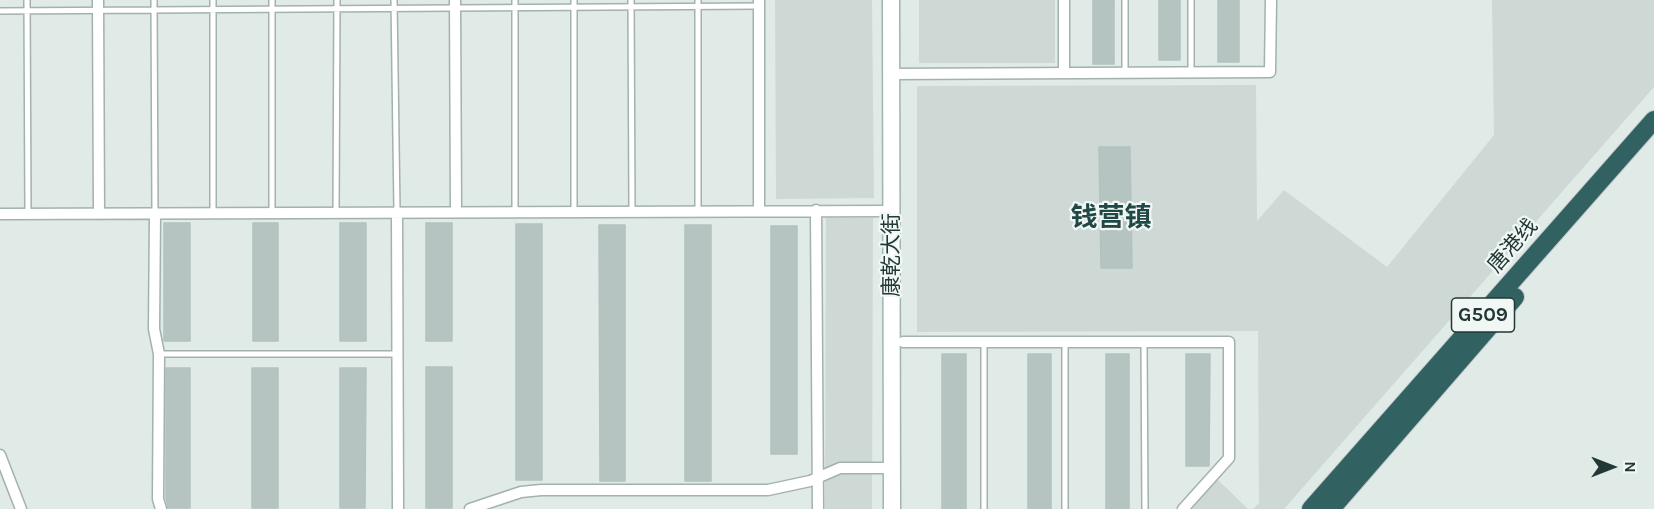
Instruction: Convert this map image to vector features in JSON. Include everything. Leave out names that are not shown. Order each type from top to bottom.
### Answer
[{"type":"highway","name":"唐港线","points":[[1311,509],[1654,120]]},
{"type":"highway","name":"唐港线","points":[[1331,509],[1654,135]]},
{"type":"street","name":"康乾大街","points":[[891,0],[897,74],[903,342],[903,509]]},
{"type":"street","name":"康乾大街","points":[[892,509],[891,211],[903,0]]},
{"type":"street","points":[[1064,0],[1064,73]]},
{"type":"street","points":[[897,74],[1270,72],[1271,0]]},
{"type":"street","points":[[759,3],[759,211]]},
{"type":"street","points":[[455,4],[456,212]]},
{"type":"street","points":[[98,5],[99,214]]},
{"type":"street","points":[[816,210],[818,509]]},
{"type":"street","points":[[0,214],[891,211]]},
{"type":"street","points":[[397,212],[398,509]]},
{"type":"street","points":[[155,213],[154,329],[159,354],[158,499],[161,509]]},
{"type":"street","points":[[903,342],[1229,342],[1229,458],[1183,509]]},
{"type":"street","points":[[0,455],[21,509]]},
{"type":"street","points":[[470,509],[521,492],[541,490],[768,490],[790,487],[840,468],[892,468]]},
{"type":"lane","points":[[27,0],[28,214]]},
{"type":"lane","points":[[154,0],[155,213]]},
{"type":"lane","points":[[213,0],[213,213]]},
{"type":"lane","points":[[272,0],[272,213]]},
{"type":"lane","points":[[336,213],[337,0]]},
{"type":"lane","points":[[394,0],[397,212]]},
{"type":"lane","points":[[515,0],[515,212]]},
{"type":"lane","points":[[574,0],[574,212]]},
{"type":"lane","points":[[631,0],[632,212]]},
{"type":"lane","points":[[1125,0],[1125,73]]},
{"type":"lane","points":[[1191,0],[1191,72]]},
{"type":"lane","points":[[698,3],[698,211]]},
{"type":"lane","points":[[0,11],[98,5],[154,10],[213,10],[394,9],[455,4],[515,8],[759,3]]},
{"type":"lane","points":[[984,342],[984,509]]},
{"type":"lane","points":[[1065,342],[1065,509]]},
{"type":"lane","points":[[1144,342],[1145,509]]},
{"type":"lane","points":[[159,354],[397,354]]},
{"type":"shaded area","points":[[775,0],[872,0],[874,198],[776,199]]},
{"type":"shaded area","points":[[919,0],[1055,0],[1055,63],[919,63]]},
{"type":"shaded area","points":[[1492,0],[1654,0],[1654,87],[1284,509],[1253,509],[1259,503],[1258,331],[917,332],[917,86],[1256,85],[1257,221],[1284,190],[1387,267],[1494,135]]},
{"type":"shaded area","points":[[826,218],[873,218],[872,509],[825,509]]},
{"type":"shaded area","points":[[1217,479],[1248,509],[1192,509]]},
{"type":"building","points":[[1093,0],[1114,0],[1114,64],[1093,64]]},
{"type":"building","points":[[1159,0],[1180,0],[1180,60],[1159,60]]},
{"type":"building","points":[[1218,0],[1239,0],[1239,62],[1218,62]]},
{"type":"building","points":[[1099,147],[1130,147],[1132,268],[1101,268]]},
{"type":"building","points":[[164,223],[190,223],[190,341],[164,341]]},
{"type":"building","points":[[253,223],[278,223],[278,341],[253,341]]},
{"type":"building","points":[[340,223],[366,223],[366,341],[340,341]]},
{"type":"building","points":[[426,223],[452,223],[452,341],[426,341]]},
{"type":"building","points":[[516,224],[542,224],[542,480],[516,480]]},
{"type":"building","points":[[599,225],[625,225],[625,481],[600,481]]},
{"type":"building","points":[[685,225],[711,225],[711,481],[685,481]]},
{"type":"building","points":[[771,226],[797,226],[797,454],[771,454]]},
{"type":"building","points":[[942,354],[966,354],[966,509],[942,509]]},
{"type":"building","points":[[1028,354],[1051,354],[1051,509],[1028,509]]},
{"type":"building","points":[[1106,354],[1129,354],[1129,509],[1106,509]]},
{"type":"building","points":[[1186,354],[1210,354],[1209,466],[1186,466]]},
{"type":"building","points":[[426,367],[452,367],[452,508],[426,508]]},
{"type":"building","points":[[166,368],[190,368],[190,508],[168,508],[166,498]]},
{"type":"building","points":[[252,368],[278,368],[278,508],[252,508]]},
{"type":"building","points":[[340,368],[366,368],[365,508],[340,508]]},
{"type":"district","name":"钱营镇","points":[[1111,218]]}]
